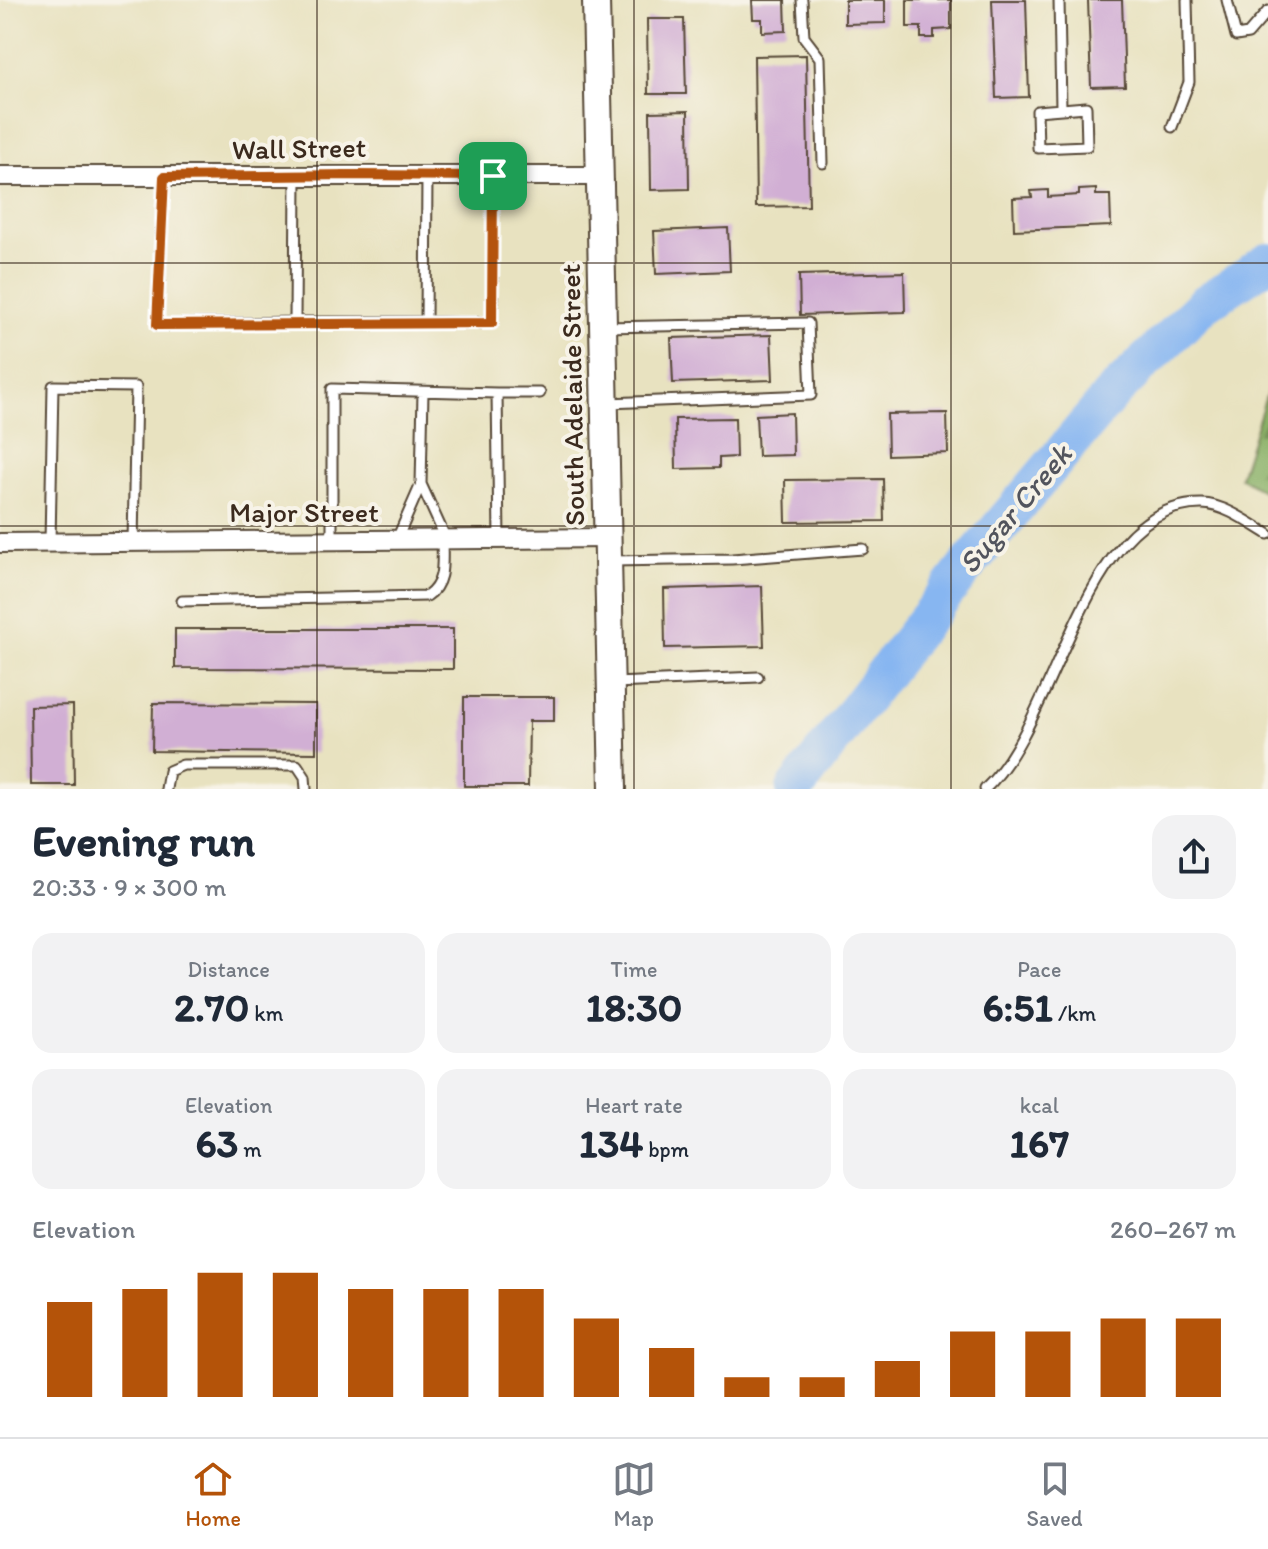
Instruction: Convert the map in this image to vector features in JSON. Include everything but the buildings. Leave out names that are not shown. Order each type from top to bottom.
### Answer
[{"type":"street","name":"South Adelaide Street","points":[[596,0],[613,789]]},
{"type":"street","name":"Wall Street","points":[[0,176],[599,176]]},
{"type":"street","name":"Major Street","points":[[0,543],[499,539],[608,549]]},
{"type":"lane","points":[[802,0],[804,37],[820,58],[823,163]]},
{"type":"lane","points":[[1059,0],[1061,108]]},
{"type":"lane","points":[[1172,127],[1189,82],[1187,0]]},
{"type":"lane","points":[[1227,0],[1236,36],[1248,34],[1268,11]]},
{"type":"lane","points":[[1086,107],[1087,146],[1038,148],[1037,111],[1061,108],[1086,107]]},
{"type":"lane","points":[[426,322],[427,175]]},
{"type":"lane","points":[[295,322],[296,176]]},
{"type":"lane","points":[[164,177],[157,325],[492,323],[493,176]]},
{"type":"lane","points":[[602,327],[808,323],[811,395],[604,403]]},
{"type":"lane","points":[[50,542],[53,386],[136,387],[133,542]]},
{"type":"lane","points":[[332,540],[332,389],[540,393]]},
{"type":"lane","points":[[397,539],[421,484],[423,392]]},
{"type":"lane","points":[[497,393],[499,539]]},
{"type":"lane","points":[[182,601],[427,596],[436,590],[442,577],[444,539],[421,484]]},
{"type":"lane","points":[[985,789],[1046,694],[1099,572],[1128,535],[1170,510],[1203,503],[1242,518],[1268,534]]},
{"type":"lane","points":[[608,549],[732,559],[863,549]]},
{"type":"lane","points":[[611,683],[758,677]]},
{"type":"lane","points":[[166,789],[169,771],[183,765],[297,765],[305,777],[306,789]]},
{"type":"green space","points":[[1268,390],[1268,494],[1240,477]]},
{"type":"waterway","name":"Sugar Creek","points":[[795,789],[966,567],[1111,395],[1204,304],[1268,262]]},
{"type":"route","points":[[493,176],[492,323],[157,325],[164,177],[493,176]]}]
